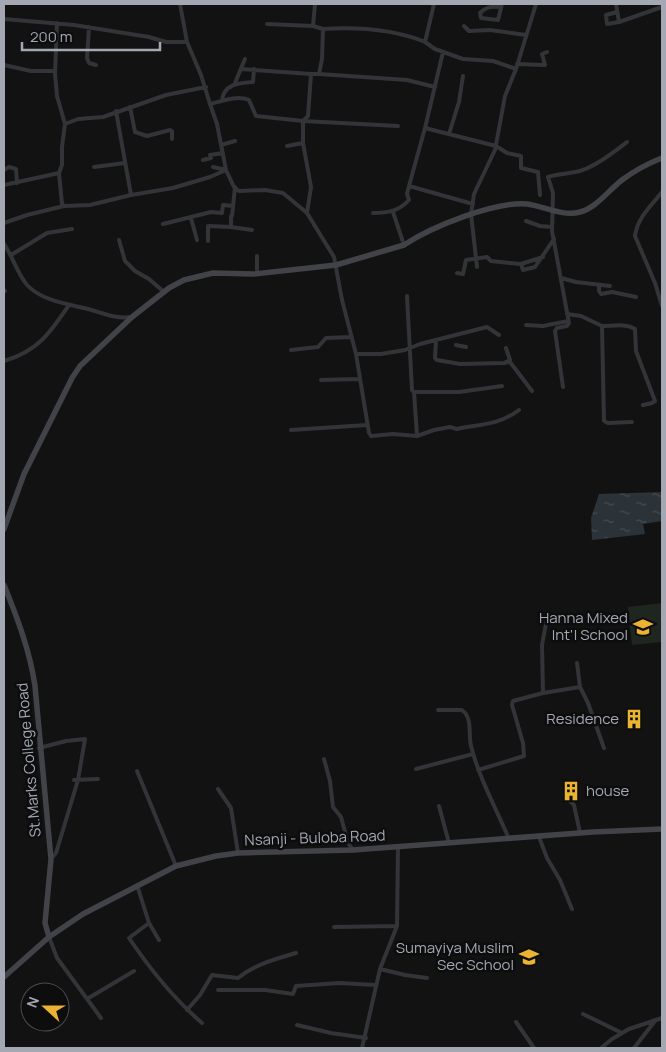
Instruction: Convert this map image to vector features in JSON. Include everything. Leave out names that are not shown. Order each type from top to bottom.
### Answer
[{"type":"main road","points":[[4,529],[24,474],[72,378],[86,360],[132,317],[164,292],[184,280],[212,273],[256,274],[336,265],[404,245],[414,238],[471,214],[512,204],[525,204],[574,213],[586,210],[623,179],[662,158]]},
{"type":"main road","name":"St.Marks College Road","points":[[4,585],[13,607],[33,675],[50,859],[45,923],[49,938]]},
{"type":"main road","name":"Nsanji - Buloba Road","points":[[4,977],[49,938],[83,914],[176,866],[216,856],[238,853],[398,848],[539,836],[662,830]]},
{"type":"street","points":[[180,4],[187,42],[206,87],[226,170],[235,187],[239,191],[253,190],[283,193],[307,213],[334,257],[342,300],[356,354],[367,425],[371,436],[393,434],[417,436],[434,430],[500,421],[508,418],[518,410]]},
{"type":"street","points":[[313,26],[315,4]]},
{"type":"street","points":[[425,42],[434,4]]},
{"type":"street","points":[[477,267],[471,214],[474,194],[496,146],[504,101],[536,4]]},
{"type":"street","points":[[616,4],[619,22]]},
{"type":"street","points":[[492,6],[501,6],[498,20],[481,18],[480,13],[484,9],[492,6]]},
{"type":"street","points":[[617,12],[606,15],[607,24],[619,22],[662,7]]},
{"type":"street","points":[[4,19],[89,27],[150,37],[166,42],[187,42]]},
{"type":"street","points":[[57,23],[55,71],[57,96],[65,124],[62,165],[59,173],[62,204],[64,206]]},
{"type":"street","points":[[267,24],[395,32],[425,42],[463,59],[493,61],[516,66],[545,65],[542,54],[547,52]]},
{"type":"street","points":[[464,26],[469,31],[490,30],[526,34]]},
{"type":"street","points":[[89,27],[87,58],[89,63],[96,65]]},
{"type":"street","points":[[319,74],[322,59],[323,29]]},
{"type":"street","points":[[373,213],[393,211],[409,200],[407,194],[426,128],[444,52]]},
{"type":"street","points":[[235,83],[244,59]]},
{"type":"street","points":[[4,65],[31,71],[55,71]]},
{"type":"street","points":[[241,69],[407,80],[435,88]]},
{"type":"street","points":[[222,101],[226,88],[235,83],[253,82],[254,69]]},
{"type":"street","points":[[307,213],[311,187],[303,143],[303,121],[308,116],[311,74]]},
{"type":"street","points":[[449,134],[459,102],[463,76]]},
{"type":"street","points":[[65,124],[78,119],[103,117],[166,95],[206,87]]},
{"type":"street","points":[[210,104],[244,98],[249,100],[256,116],[303,121],[398,126]]},
{"type":"street","points":[[130,107],[135,132],[147,136],[170,130],[172,131],[172,139]]},
{"type":"street","points":[[116,111],[131,195]]},
{"type":"street","points":[[426,128],[496,146],[507,153],[521,156],[521,168],[538,172],[540,195]]},
{"type":"street","points":[[221,145],[235,141]]},
{"type":"street","points":[[563,387],[555,331],[557,328],[567,326],[568,321],[552,227],[553,193],[548,177],[560,173],[577,172],[610,155],[627,142]]},
{"type":"street","points":[[287,146],[303,143]]},
{"type":"street","points":[[203,160],[210,158],[210,155],[223,153]]},
{"type":"street","points":[[94,167],[126,163]]},
{"type":"street","points":[[4,170],[9,167],[16,169],[17,182]]},
{"type":"street","points":[[213,167],[226,170]]},
{"type":"street","points":[[4,223],[64,206],[90,205],[131,195],[173,188],[226,170]]},
{"type":"street","points":[[4,185],[59,173]]},
{"type":"street","points":[[409,186],[473,204]]},
{"type":"street","points":[[231,227],[235,187]]},
{"type":"street","points":[[662,192],[636,228],[636,236],[662,306]]},
{"type":"street","points":[[162,224],[211,212],[222,214],[223,205],[233,206]]},
{"type":"street","points":[[393,211],[404,245]]},
{"type":"street","points":[[191,218],[197,240]]},
{"type":"street","points":[[526,221],[540,226],[552,227]]},
{"type":"street","points":[[208,241],[208,226],[252,230]]},
{"type":"street","points":[[11,255],[47,233],[72,230]]},
{"type":"street","points":[[521,264],[523,270],[535,268],[554,239]]},
{"type":"street","points":[[119,240],[125,262],[164,292]]},
{"type":"street","points":[[4,244],[28,286],[40,294],[69,305],[120,318],[132,317]]},
{"type":"street","points":[[256,274],[257,256]]},
{"type":"street","points":[[457,273],[463,274],[466,260],[476,258],[487,257],[491,261],[521,264],[543,257]]},
{"type":"street","points":[[561,278],[576,282],[610,286]]},
{"type":"street","points":[[599,285],[601,294],[612,292],[636,297]]},
{"type":"street","points":[[407,296],[412,390],[414,392],[417,436]]},
{"type":"street","points":[[4,361],[23,354],[41,342],[69,305]]},
{"type":"street","points":[[567,314],[581,316],[602,326],[623,325],[631,326],[635,329],[636,351],[655,400],[652,403],[643,405]]},
{"type":"street","points":[[526,325],[543,326],[568,321]]},
{"type":"street","points":[[602,326],[604,421],[608,423],[632,422]]},
{"type":"street","points":[[356,354],[381,354],[405,350],[410,347],[487,327],[499,335]]},
{"type":"street","points":[[292,350],[318,347],[326,338],[352,336]]},
{"type":"street","points":[[436,340],[435,358],[437,360],[460,364],[510,362],[532,391]]},
{"type":"street","points":[[456,345],[466,347]]},
{"type":"street","points":[[504,362],[510,360],[506,348]]},
{"type":"street","points":[[321,380],[359,379]]},
{"type":"street","points":[[414,392],[459,392],[502,386]]},
{"type":"street","points":[[291,430],[367,425]]},
{"type":"street","points":[[544,693],[542,645],[548,613]]},
{"type":"street","points":[[577,663],[580,687],[604,748]]},
{"type":"street","points":[[478,770],[524,756],[525,749],[512,702],[544,693],[580,687]]},
{"type":"street","points":[[438,710],[456,710],[465,712],[468,716],[470,741],[478,770],[508,839]]},
{"type":"street","points":[[40,748],[66,741],[85,739],[56,853],[50,859]]},
{"type":"street","points":[[416,769],[473,754]]},
{"type":"street","points":[[324,759],[330,781],[333,807],[340,817],[348,843],[353,850]]},
{"type":"street","points":[[137,771],[176,866]]},
{"type":"street","points":[[76,780],[98,780]]},
{"type":"street","points":[[218,789],[231,808],[238,853]]},
{"type":"street","points":[[566,797],[574,805],[580,834]]},
{"type":"street","points":[[439,806],[449,843]]},
{"type":"street","points":[[539,836],[547,858],[560,880],[572,909]]},
{"type":"street","points":[[362,1048],[366,1038],[380,969],[397,926],[398,848]]},
{"type":"street","points":[[137,885],[149,924],[160,940]]},
{"type":"street","points":[[149,924],[129,938],[148,966],[187,1010],[202,1023]]},
{"type":"street","points":[[334,927],[397,926]]},
{"type":"street","points":[[49,938],[58,958],[101,1018]]},
{"type":"street","points":[[187,1010],[200,995],[212,975],[238,978],[248,970],[268,961],[296,953]]},
{"type":"street","points":[[380,969],[427,978]]},
{"type":"street","points":[[87,999],[134,971]]},
{"type":"street","points":[[218,990],[265,990],[293,994],[296,986],[339,983],[376,985]]},
{"type":"street","points":[[583,1014],[622,1033]]},
{"type":"street","points":[[601,1048],[629,1029],[662,1018]]},
{"type":"street","points":[[634,1048],[655,1021]]},
{"type":"street","points":[[516,1022],[534,1048]]},
{"type":"street","points":[[297,1025],[331,1033],[366,1038]]},
{"type":"shaded area","points":[[662,603],[662,642],[632,645],[628,607]]},
{"type":"water","points":[[662,492],[662,521],[643,524],[645,534],[592,540],[591,518],[599,494]]},
{"type":"place","name":"Hanna Mixed Int'l School","points":[[643,627]]},
{"type":"place","name":"Residence","points":[[634,719]]},
{"type":"place","name":"house","points":[[571,791]]},
{"type":"place","name":"Sumayiya Muslim Sec School","points":[[529,957]]}]
